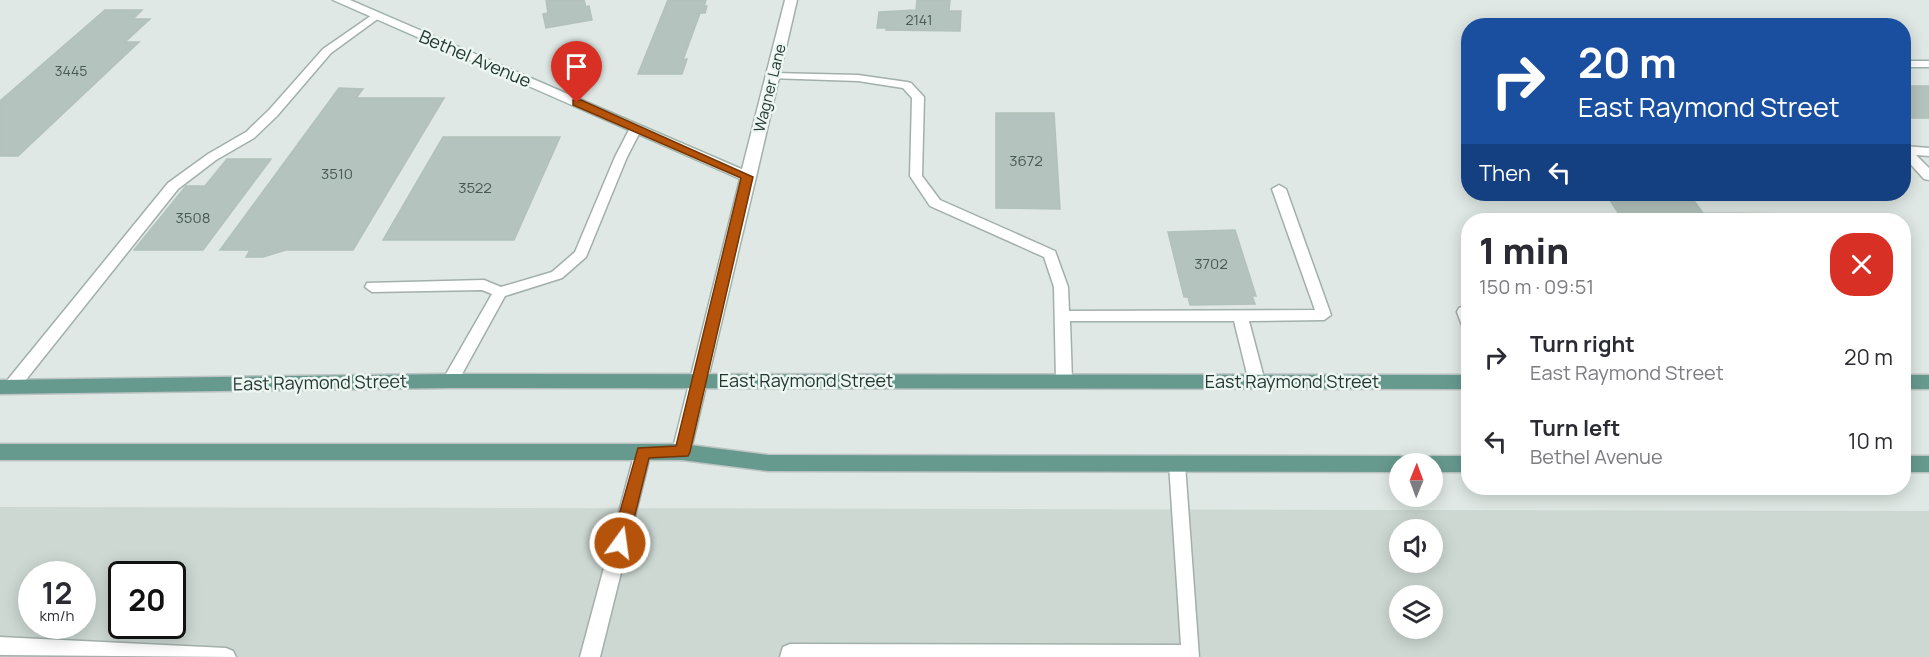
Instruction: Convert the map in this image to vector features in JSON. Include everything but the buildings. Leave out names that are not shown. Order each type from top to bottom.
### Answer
[{"type":"main road","name":"East Raymond Street","points":[[5,387],[450,381],[1461,382]]},
{"type":"main road","points":[[1911,382],[1929,382]]},
{"type":"main road","points":[[0,452],[682,452],[768,463],[1389,464]]},
{"type":"main road","points":[[1443,464],[1461,464]]},
{"type":"main road","points":[[1911,464],[1929,464]]},
{"type":"street","name":"Bethel Avenue","points":[[339,0],[748,177]]},
{"type":"street","name":"Wagner Lane","points":[[748,177],[791,0]]},
{"type":"street","points":[[682,452],[748,177]]},
{"type":"lane","points":[[5,387],[173,186],[212,157],[250,135],[273,113],[327,51],[375,16]]},
{"type":"lane","points":[[1911,64],[1929,64]]},
{"type":"lane","points":[[773,76],[858,78],[908,85],[918,97],[916,176],[935,203],[1050,254],[1061,287],[1064,381]]},
{"type":"lane","points":[[372,287],[484,285],[500,292],[557,276],[581,254],[621,157],[636,128]]},
{"type":"lane","points":[[1911,151],[1929,152]]},
{"type":"lane","points":[[1911,158],[1929,176]]},
{"type":"lane","points":[[1062,316],[1324,315],[1279,189]]},
{"type":"lane","points":[[450,381],[500,292]]},
{"type":"lane","points":[[1240,316],[1257,382]]},
{"type":"lane","points":[[590,657],[643,452]]},
{"type":"lane","points":[[790,657],[790,652],[1191,654],[1177,464]]},
{"type":"lane","points":[[0,646],[226,657]]},
{"type":"shaded area","points":[[0,507],[1929,511],[1929,657],[0,657]]},
{"type":"route","points":[[577,103],[748,177],[682,452],[643,452],[620,543]]}]
